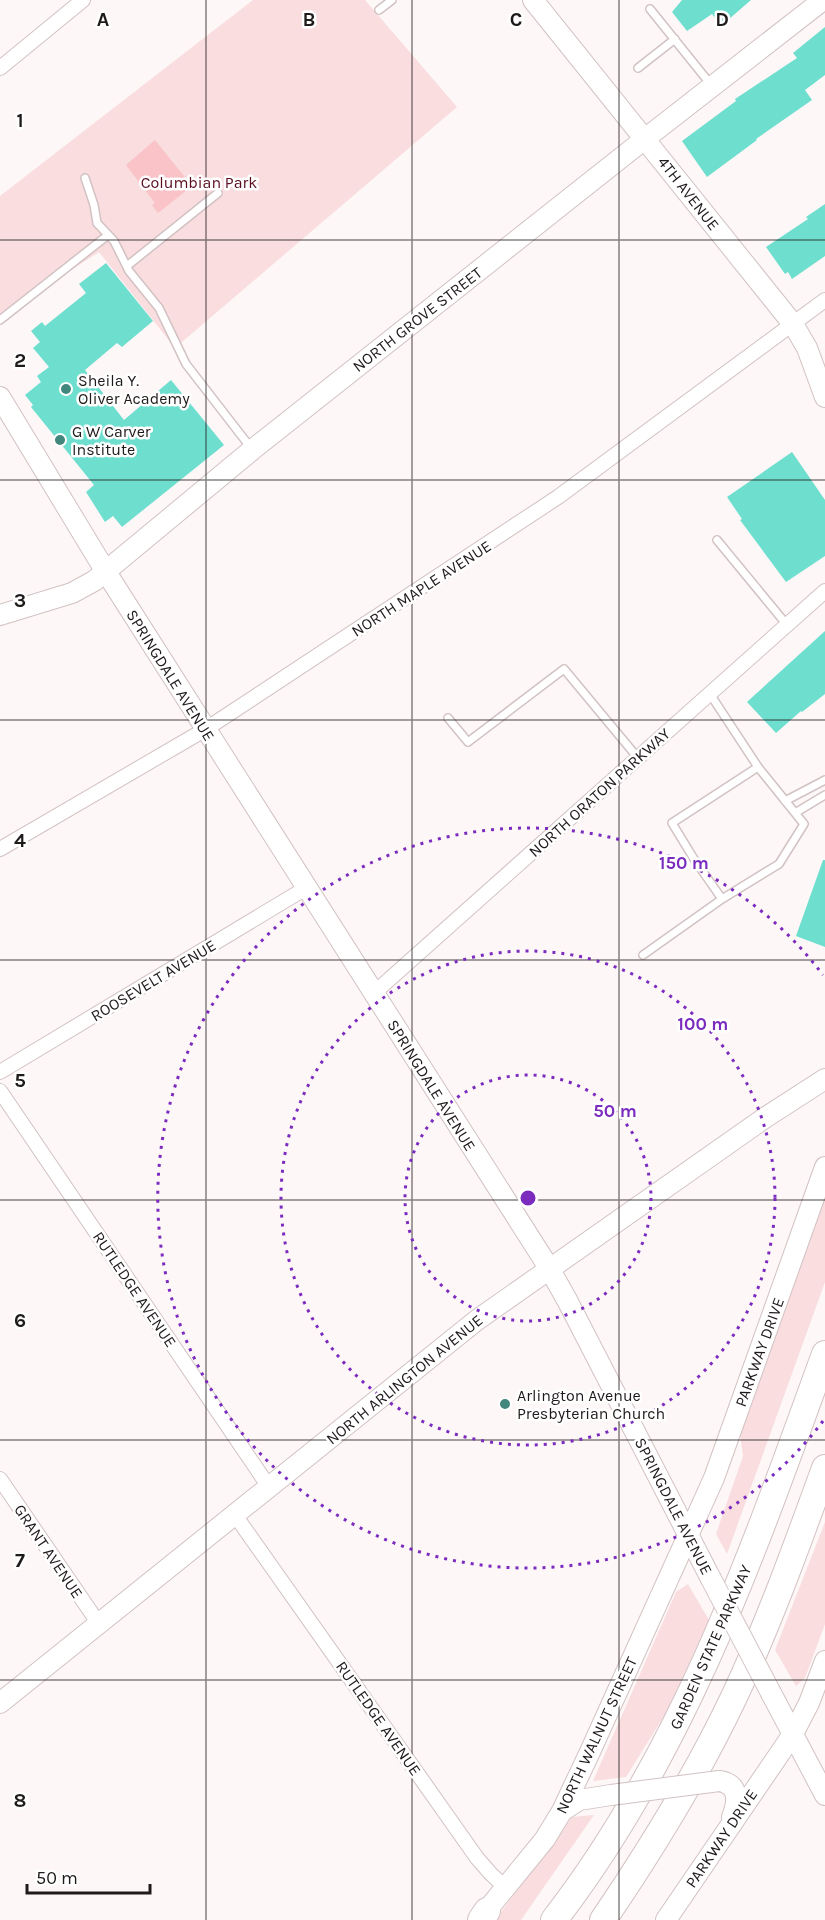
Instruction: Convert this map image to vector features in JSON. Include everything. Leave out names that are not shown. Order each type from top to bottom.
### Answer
[{"type":"highway","name":"GARDEN STATE PARKWAY","points":[[554,1920],[629,1811],[685,1708],[733,1600],[825,1354]]},
{"type":"highway","points":[[603,1920],[664,1828],[722,1723],[771,1612],[825,1468]]},
{"type":"street","points":[[0,68],[83,0]]},
{"type":"street","name":"4TH AVENUE","points":[[533,0],[793,324],[807,348],[825,397]]},
{"type":"street","name":"NORTH GROVE STREET","points":[[0,615],[72,593],[94,581],[252,450],[823,0]]},
{"type":"street","name":"NORTH MAPLE AVENUE","points":[[0,849],[206,729],[564,494],[825,300]]},
{"type":"street","name":"SPRINGDALE AVENUE","points":[[0,397],[106,572],[549,1268],[825,1795]]},
{"type":"street","name":"NORTH ORATON PARKWAY","points":[[374,993],[825,591]]},
{"type":"street","name":"ROOSEVELT AVENUE","points":[[0,1072],[306,888]]},
{"type":"street","name":"NORTH ARLINGTON AVENUE","points":[[0,1703],[477,1320],[766,1117],[825,1079]]},
{"type":"street","name":"RUTLEDGE AVENUE","points":[[0,1091],[269,1487]]},
{"type":"street","name":"PARKWAY DRIVE","points":[[689,1535],[723,1453],[825,1167]]},
{"type":"street","name":"GRANT AVENUE","points":[[0,1479],[99,1624]]},
{"type":"street","name":"RUTLEDGE AVENUE","points":[[235,1515],[477,1858],[506,1888]]},
{"type":"street","name":"NORTH WALNUT STREET","points":[[482,1917],[534,1854],[562,1811],[689,1535]]},
{"type":"street","name":"PARKWAY DRIVE","points":[[666,1920],[793,1734],[809,1703],[825,1661]]},
{"type":"street","points":[[562,1811],[579,1800],[719,1781],[733,1787],[736,1798],[734,1812],[724,1833]]},
{"type":"lane","points":[[379,10],[392,0]]},
{"type":"lane","points":[[650,9],[712,86]]},
{"type":"lane","points":[[638,68],[675,39]]},
{"type":"lane","points":[[85,178],[97,223],[114,241],[127,266],[159,308],[186,364],[252,450]]},
{"type":"lane","points":[[127,266],[218,193]]},
{"type":"lane","points":[[0,320],[108,235]]},
{"type":"lane","points":[[717,540],[788,625]]},
{"type":"lane","points":[[448,718],[468,742],[564,669],[638,758]]},
{"type":"lane","points":[[643,956],[722,899],[779,864],[804,824],[758,767],[710,694]]},
{"type":"lane","points":[[722,899],[694,860],[672,823],[758,767]]},
{"type":"lane","points":[[786,801],[825,780]]},
{"type":"lane","points":[[795,813],[825,795]]},
{"type":"green space","name":"Columbian Park","points":[[253,0],[365,0],[457,107],[175,348],[99,252],[0,316],[0,196]]},
{"type":"green space","points":[[825,1192],[825,1282],[727,1554],[716,1534],[743,1456],[740,1434]]},
{"type":"green space","points":[[825,1522],[825,1624],[805,1678],[796,1686],[775,1650]]},
{"type":"green space","points":[[688,1584],[709,1620],[666,1713],[626,1777],[593,1781],[676,1592]]},
{"type":"green space","points":[[594,1815],[521,1920],[495,1920],[572,1817]]},
{"type":"shaded area","points":[[155,140],[192,186],[158,213],[152,205],[155,203],[126,165]]},
{"type":"building","points":[[682,0],[751,0],[721,26],[712,14],[687,31],[672,12]]},
{"type":"building","points":[[825,27],[825,75],[805,90],[812,100],[707,177],[682,141],[736,101],[735,99],[797,58],[793,53]]},
{"type":"building","points":[[825,204],[825,256],[792,279],[788,272],[785,274],[766,247],[808,219],[806,217]]},
{"type":"building","name":"Sheila Y. Oliver Academy","points":[[106,263],[153,321],[122,347],[117,343],[85,370],[124,420],[171,380],[224,445],[122,527],[113,516],[105,522],[86,492],[94,485],[31,407],[33,405],[25,395],[41,382],[37,376],[49,367],[33,348],[40,342],[31,331],[42,322],[45,326],[86,293],[79,284]]},
{"type":"building","points":[[792,452],[825,500],[825,556],[786,582],[740,520],[742,519],[727,497]]},
{"type":"building","points":[[825,631],[825,694],[776,733],[747,702]]},
{"type":"building","points":[[823,860],[825,860],[825,947],[796,936]]},
{"type":"place","name":"Sheila Y. Oliver Academy","points":[[66,389]]},
{"type":"place","name":"G W Carver Institute","points":[[60,440]]},
{"type":"place","name":"Arlington Avenue Presbyterian Church","points":[[505,1404]]}]
